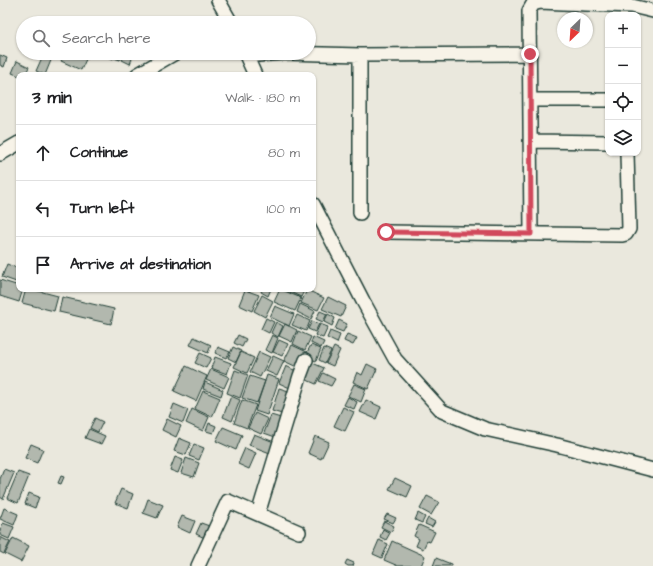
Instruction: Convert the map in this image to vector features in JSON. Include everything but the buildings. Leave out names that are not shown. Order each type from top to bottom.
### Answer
[{"type":"street","points":[[218,0],[226,16]]},
{"type":"street","points":[[531,234],[529,11],[533,4],[540,2],[624,10],[632,6],[653,11]]},
{"type":"street","points":[[316,54],[530,54]]},
{"type":"street","points":[[360,55],[360,213]]},
{"type":"street","points":[[142,72],[163,60]]},
{"type":"street","points":[[249,60],[254,72]]},
{"type":"street","points":[[530,100],[605,100]]},
{"type":"street","points":[[530,141],[605,142]]},
{"type":"street","points":[[0,154],[16,145]]},
{"type":"street","points":[[386,232],[626,234],[629,229],[627,156]]},
{"type":"street","points":[[316,210],[362,301],[395,359],[442,410],[485,429],[557,445],[653,470]]},
{"type":"street","points":[[258,514],[306,360]]},
{"type":"street","points":[[198,566],[228,502],[299,532]]},
{"type":"route","points":[[386,232],[531,234],[530,54]]}]
